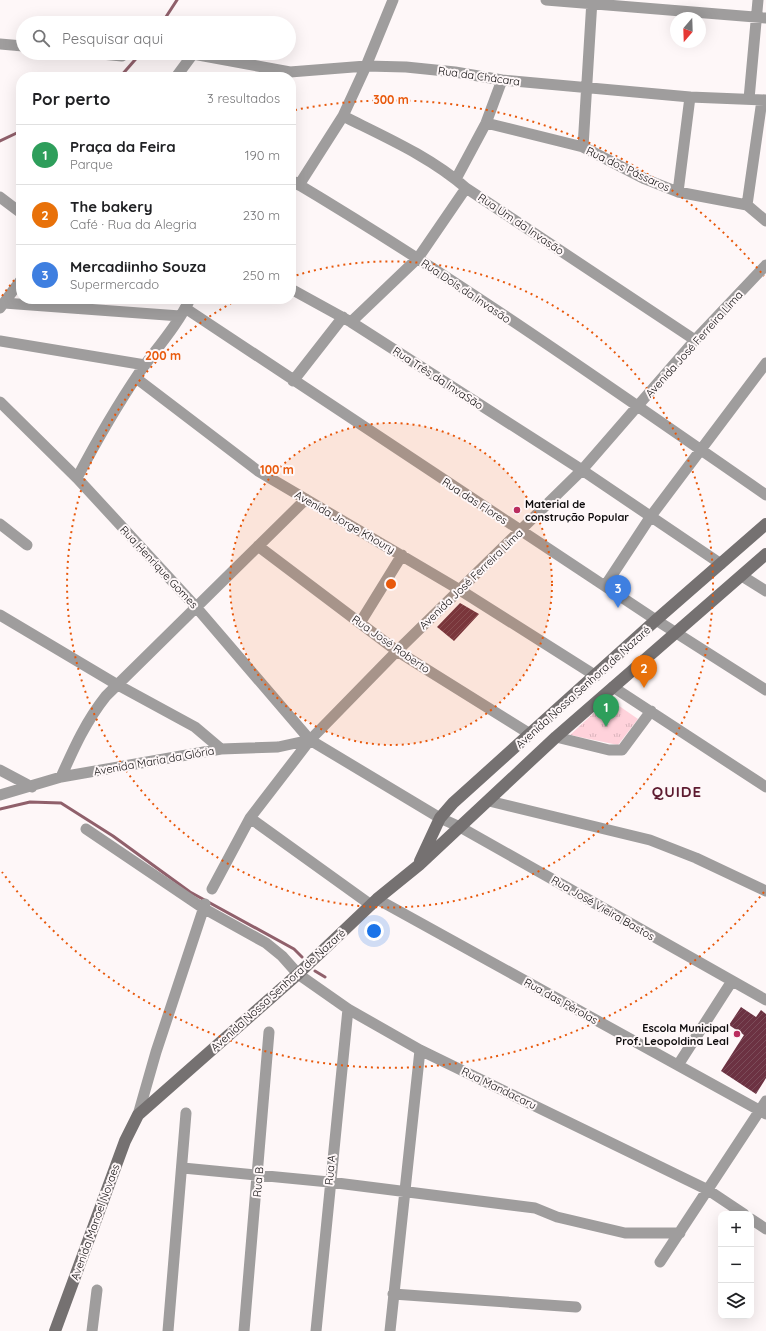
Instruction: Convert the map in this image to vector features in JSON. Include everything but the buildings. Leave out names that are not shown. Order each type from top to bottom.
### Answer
[{"type":"street","points":[[296,182],[343,116],[366,66],[393,0]]},
{"type":"street","points":[[546,0],[591,2],[761,17]]},
{"type":"street","points":[[749,99],[761,17],[758,0]]},
{"type":"street","points":[[583,147],[591,2]]},
{"type":"street","points":[[0,44],[16,45]]},
{"type":"street","points":[[180,72],[189,60]]},
{"type":"street","name":"Rua da Chácara","points":[[225,60],[290,72],[366,66],[406,67],[455,72],[502,80],[587,88],[690,97],[764,100]]},
{"type":"street","points":[[456,179],[486,123],[502,80]]},
{"type":"street","points":[[678,192],[690,97]]},
{"type":"street","points":[[747,205],[764,100]]},
{"type":"street","name":"Rua Um da Invasão","points":[[343,116],[396,143],[456,179],[466,188],[695,340]]},
{"type":"street","name":"Rua dos Pássaros","points":[[486,123],[583,147],[645,179],[678,192],[747,205],[766,221]]},
{"type":"street","name":"Rua Dois da Invasão","points":[[296,184],[418,258],[638,406],[766,495]]},
{"type":"street","points":[[293,381],[347,320],[418,258],[466,188]]},
{"type":"street","points":[[0,197],[16,209]]},
{"type":"street","name":"Avenida José Ferreira Lima","points":[[212,889],[250,818],[310,740],[397,651],[582,470],[695,340],[766,265]]},
{"type":"street","points":[[2,306],[16,287]]},
{"type":"street","name":"Rua Três da InvaSão","points":[[296,293],[347,320],[582,470],[721,564]]},
{"type":"street","name":"Rua das Flores","points":[[2,306],[185,308],[520,531],[766,690]]},
{"type":"street","points":[[77,478],[106,424],[185,308]]},
{"type":"street","points":[[0,341],[145,365]]},
{"type":"street","points":[[605,586],[651,516],[766,363]]},
{"type":"street","name":"Avenida Jorge Khoury","points":[[136,378],[258,471],[460,590],[596,676]]},
{"type":"street","name":"Rua Henrique Gomes","points":[[0,402],[77,478],[196,607],[310,740],[440,818]]},
{"type":"street","points":[[62,778],[82,730],[93,712],[116,684],[306,499]]},
{"type":"street","points":[[0,524],[27,545]]},
{"type":"street","name":"Avenida Nossa Senhora de Nazaré","points":[[419,865],[440,818],[656,620],[766,524]]},
{"type":"street","name":"Rua José Roberto","points":[[258,546],[397,651],[530,734]]},
{"type":"street","name":"Avenida Nossa Senhora de Nazaré","points":[[138,1115],[298,974],[374,902],[419,865],[556,737],[766,554]]},
{"type":"street","points":[[360,623],[402,555]]},
{"type":"street","points":[[742,576],[766,591]]},
{"type":"street","points":[[0,615],[116,684],[195,727],[221,749]]},
{"type":"street","points":[[613,687],[766,787]]},
{"type":"street","points":[[556,737],[609,750],[622,750],[651,711]]},
{"type":"street","name":"Avenida Maria da Glória","points":[[0,794],[32,787],[62,778],[221,749],[278,747],[310,740]]},
{"type":"street","points":[[0,770],[32,787]]},
{"type":"street","points":[[489,801],[650,840],[696,858],[766,891]]},
{"type":"street","name":"Rua das Pérolas","points":[[250,818],[374,902],[678,1065],[764,1109]]},
{"type":"street","name":"Rua José Vieira Bastos","points":[[440,818],[460,826],[766,1000]]},
{"type":"street","name":"Rua Mandacaru","points":[[86,829],[204,906],[266,943],[282,956],[298,974],[348,1009],[420,1050],[708,1190],[740,1211]]},
{"type":"street","points":[[138,1115],[156,1052],[204,906]]},
{"type":"street","points":[[678,1065],[732,980]]},
{"type":"street","name":"Rua A","points":[[316,1331],[329,1182],[348,1009]]},
{"type":"street","name":"Rua B","points":[[244,1331],[269,1032]]},
{"type":"street","points":[[390,1331],[420,1050]]},
{"type":"street","points":[[660,1262],[764,1109]]},
{"type":"street","points":[[168,1331],[186,1113]]},
{"type":"street","name":"Avenida Manoel Novaes","points":[[55,1331],[125,1141],[138,1115]]},
{"type":"street","points":[[182,1168],[329,1182],[535,1208],[557,1217],[625,1233],[680,1232]]},
{"type":"street","points":[[754,1221],[766,1229]]},
{"type":"street","points":[[92,1331],[97,1290]]},
{"type":"street","points":[[394,1294],[576,1307]]},
{"type":"green space","points":[[609,699],[638,719],[618,745],[570,735]]},
{"type":"waterway","points":[[167,16],[177,0]]},
{"type":"waterway","points":[[124,72],[135,60]]},
{"type":"waterway","points":[[0,141],[16,133]]},
{"type":"waterway","points":[[0,809],[30,802],[61,803],[113,836],[190,892],[294,949],[302,957]]},
{"type":"waterway","points":[[315,971],[325,977]]},
{"type":"place","name":"Material de construção Popular","points":[[517,510]]},
{"type":"place","name":"Mercadiinho Souza","points":[[618,608]]},
{"type":"place","name":"The bakery","points":[[644,688]]},
{"type":"place","name":"Praça da Feira","points":[[606,727]]},
{"type":"place","name":"Escola Municipal Prof. Leopoldina Leal","points":[[737,1034]]},
{"type":"district","name":"QUIDE","points":[[677,792]]}]
